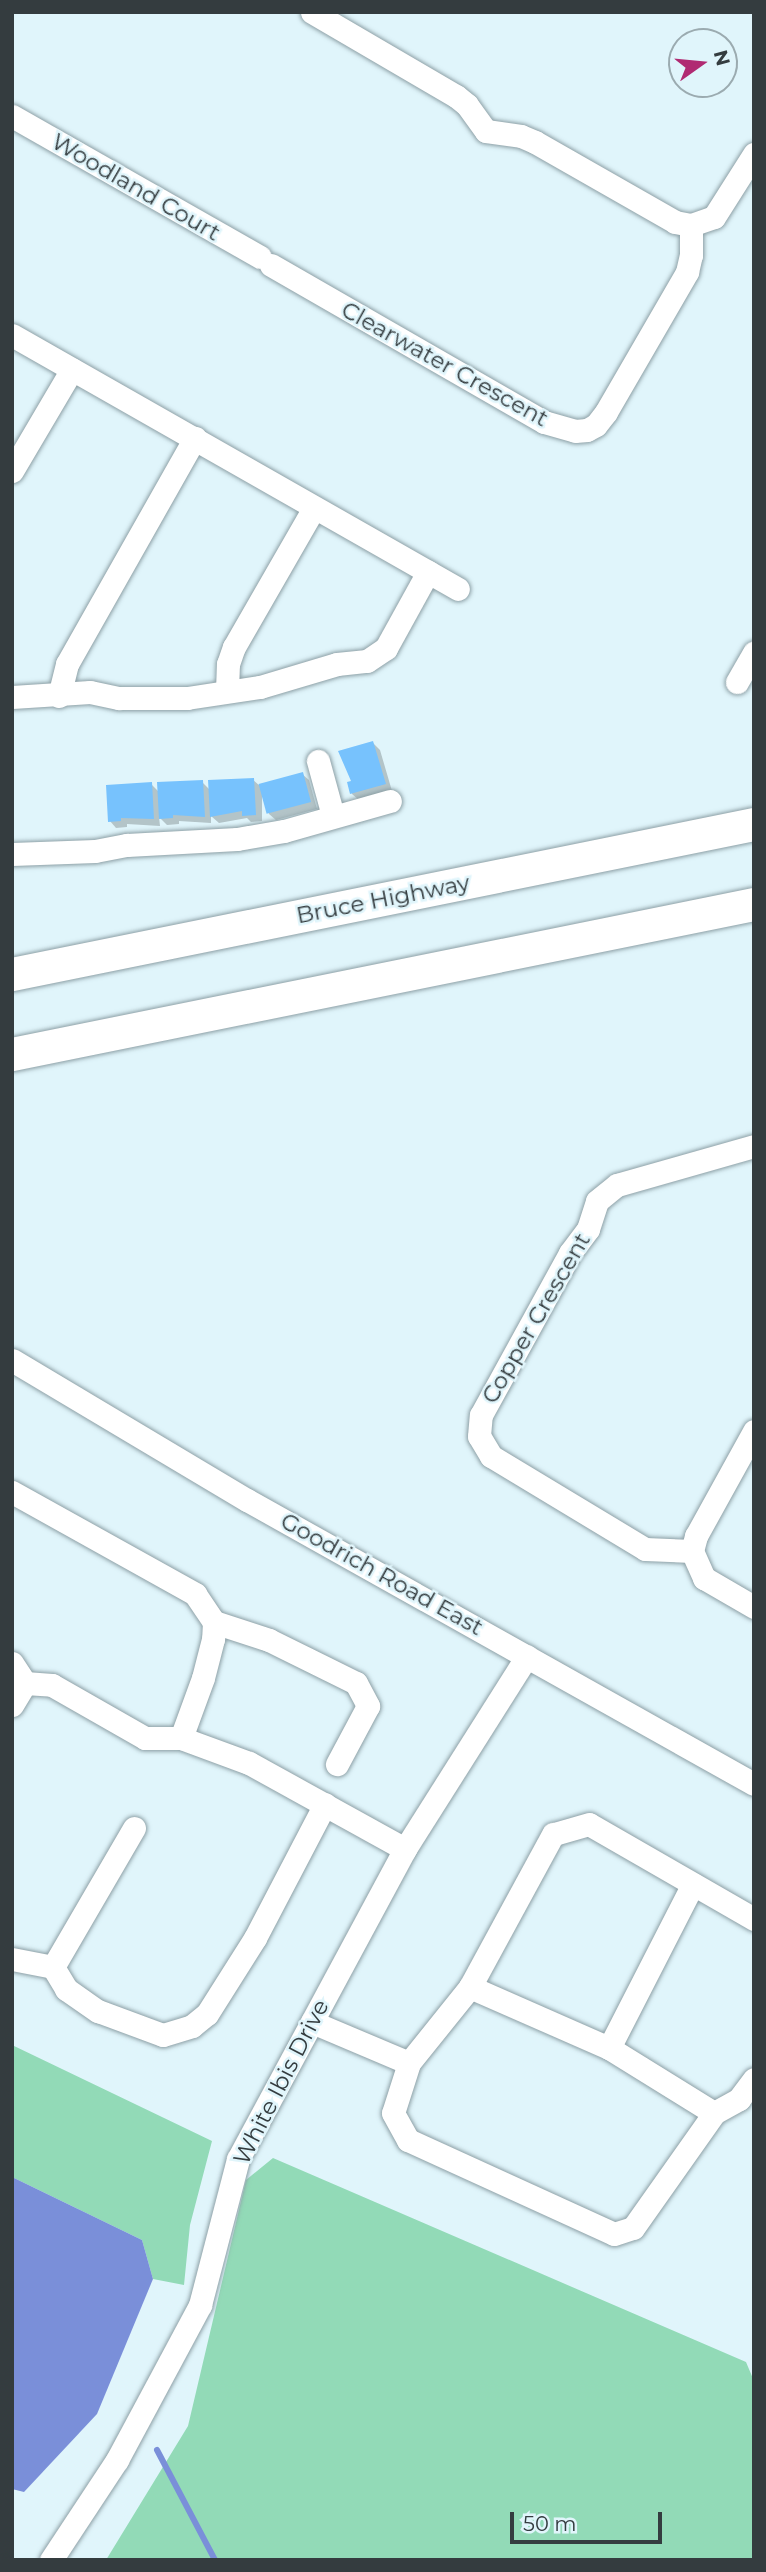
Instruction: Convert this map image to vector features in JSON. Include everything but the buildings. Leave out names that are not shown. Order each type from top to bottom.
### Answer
[{"type":"highway","name":"Bruce Highway","points":[[12,974],[754,824]]},
{"type":"highway","points":[[12,1054],[754,904]]},
{"type":"street","points":[[312,12],[456,96],[486,131],[521,136],[535,142],[675,222],[691,225],[704,223],[721,209],[754,154]]},
{"type":"street","name":"Woodland Court","points":[[12,116],[265,261]]},
{"type":"street","name":"Clearwater Crescent","points":[[265,261],[544,422],[575,431],[587,430],[596,425],[606,412],[687,272],[691,254],[691,225]]},
{"type":"street","points":[[12,335],[458,589]]},
{"type":"street","points":[[12,471],[72,369]]},
{"type":"street","points":[[59,696],[67,664],[195,438]]},
{"type":"street","points":[[227,691],[228,664],[234,647],[314,508]]},
{"type":"street","points":[[12,697],[97,692],[111,697],[187,698],[260,687],[337,664],[374,659],[386,648],[428,572]]},
{"type":"street","points":[[737,682],[754,652]]},
{"type":"street","points":[[318,761],[333,816]]},
{"type":"street","points":[[12,855],[237,839],[284,831],[390,801]]},
{"type":"street","name":"Copper Crescent","points":[[692,1551],[645,1549],[491,1456],[479,1436],[481,1415],[570,1253],[588,1229],[597,1201],[617,1185],[754,1146]]},
{"type":"street","name":"Goodrich Road East","points":[[12,1360],[247,1500],[754,1784]]},
{"type":"street","points":[[754,1431],[696,1536],[692,1551],[704,1578],[754,1607]]},
{"type":"street","points":[[12,1492],[195,1594],[214,1622],[269,1640],[356,1683],[368,1706],[337,1764]]},
{"type":"street","points":[[181,1738],[203,1678],[214,1622]]},
{"type":"street","name":"White Ibis Drive","points":[[51,2560],[117,2460],[200,2305],[238,2159],[405,1849],[527,1656]]},
{"type":"street","points":[[12,1663],[25,1683]]},
{"type":"street","points":[[25,1683],[52,1685],[145,1738],[181,1738],[249,1763],[405,1849]]},
{"type":"street","points":[[12,1705],[25,1683]]},
{"type":"street","points":[[12,1959],[53,1967],[66,1989],[97,2011],[163,2035],[192,2026],[207,2014],[255,1938],[324,1804]]},
{"type":"street","points":[[754,1919],[589,1824],[553,1834],[470,1987],[409,2063],[393,2113],[408,2140],[614,2234],[633,2228],[714,2113],[739,2099],[754,2079]]},
{"type":"street","points":[[53,1967],[134,1828]]},
{"type":"street","points":[[609,2048],[693,1884]]},
{"type":"street","points":[[470,1987],[609,2048],[714,2113]]},
{"type":"street","points":[[312,2022],[409,2063]]},
{"type":"green space","points":[[12,2045],[212,2141],[190,2225],[184,2285],[153,2279],[142,2240],[12,2177]]},
{"type":"green space","points":[[273,2158],[746,2362],[754,2381],[754,2560],[106,2560],[188,2426],[246,2180]]},
{"type":"water","points":[[12,2177],[142,2240],[153,2279],[97,2414],[24,2492],[12,2489]]},
{"type":"waterway","points":[[157,2450],[215,2560]]}]
